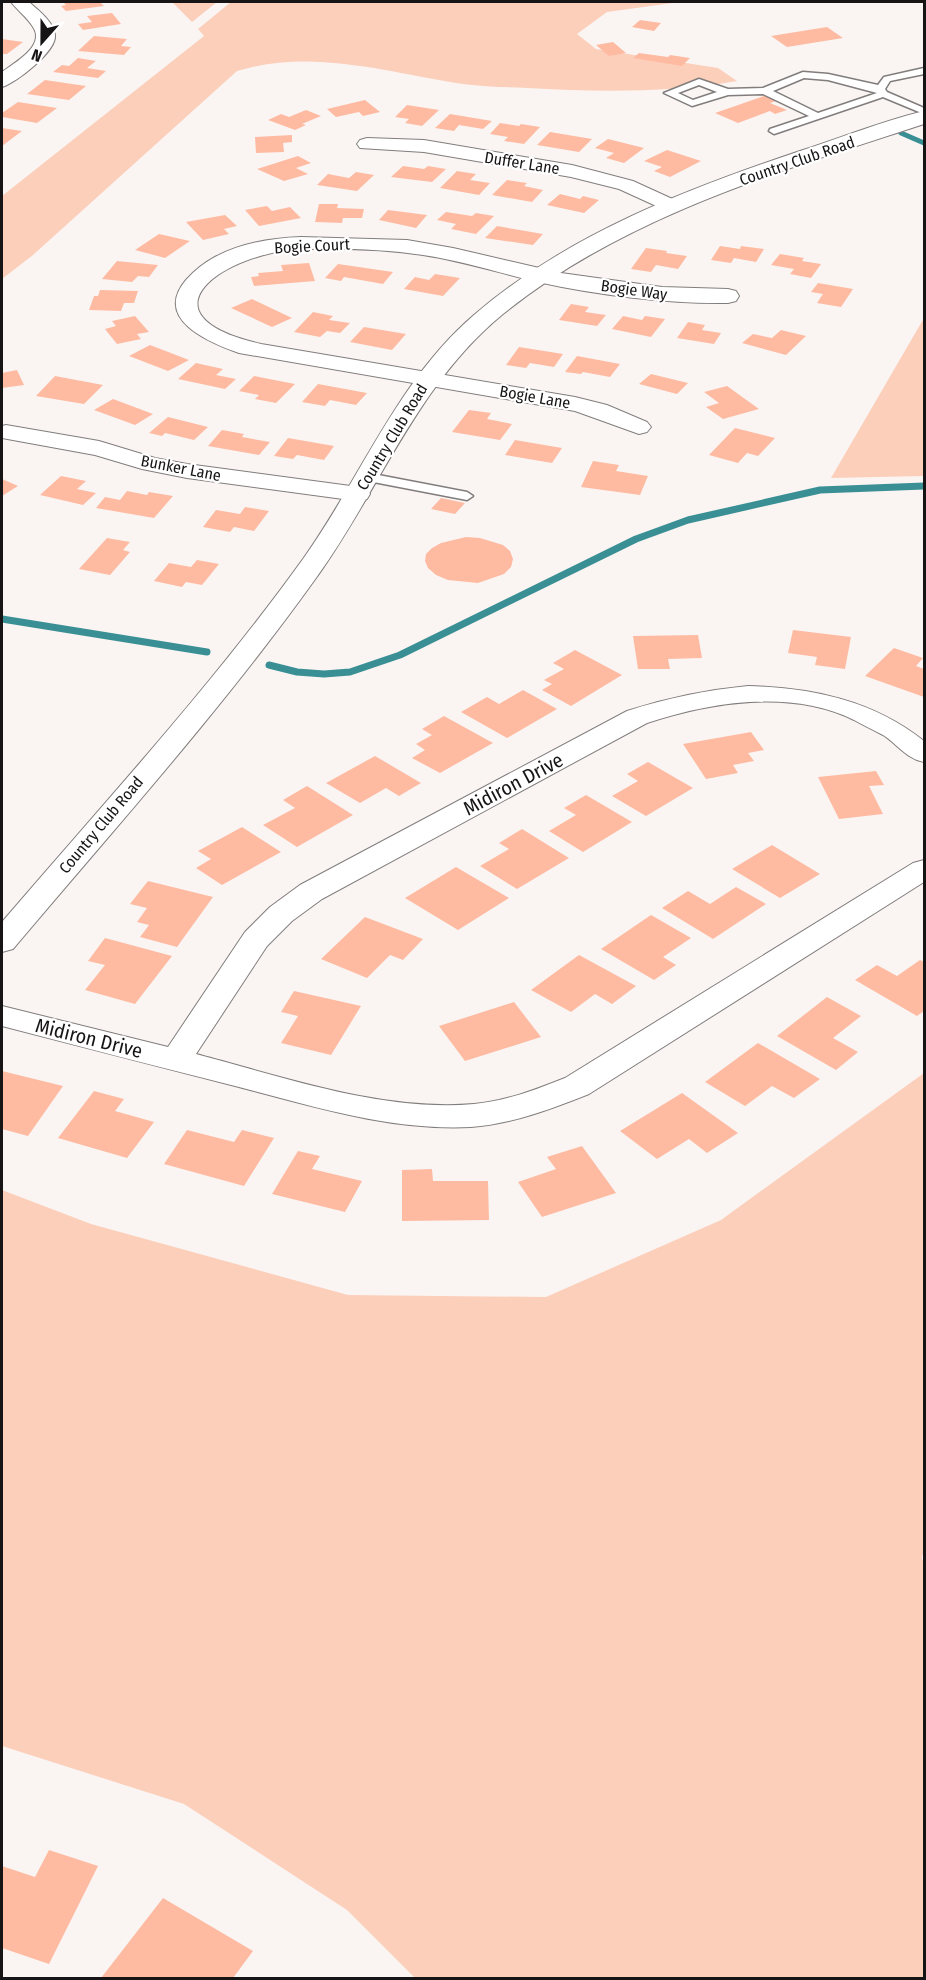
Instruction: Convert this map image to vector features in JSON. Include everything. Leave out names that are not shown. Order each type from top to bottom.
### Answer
[{"type":"street","points":[[4,77],[34,56],[45,43],[46,35],[40,23],[20,2]]},
{"type":"street","name":"Country Club Road","points":[[2,942],[245,655],[313,564],[428,378],[460,340],[489,314],[540,276],[603,238],[672,206],[924,117]]},
{"type":"street","name":"Duffer Lane","points":[[367,144],[424,146],[572,171],[627,185],[672,206]]},
{"type":"street","name":"Bogie Court","points":[[428,378],[261,351],[222,340],[204,330],[192,318],[187,304],[191,289],[202,275],[223,262],[265,248],[298,243],[384,245],[440,251],[540,276]]},
{"type":"street","name":"Bogie Way","points":[[540,276],[656,294],[728,296]]},
{"type":"street","name":"Bogie Lane","points":[[428,378],[575,404],[599,410],[639,427]]},
{"type":"street","name":"Bunker Lane","points":[[6,432],[99,448],[151,464],[187,471],[363,486]]},
{"type":"street","name":"Midiron Drive","points":[[177,1060],[256,939],[281,914],[311,892],[637,717],[678,702],[709,696],[758,693],[791,696],[842,707],[873,719],[901,735],[924,754]]},
{"type":"street","name":"Midiron Drive","points":[[2,1016],[394,1114],[442,1118],[490,1114],[547,1099],[577,1086],[924,869]]},
{"type":"lane","points":[[774,131],[881,91],[886,79],[924,71]]},
{"type":"lane","points":[[727,92],[765,91],[803,75],[828,77],[881,91],[924,111]]},
{"type":"lane","points":[[765,91],[817,116]]},
{"type":"lane","points":[[363,486],[467,496]]},
{"type":"shaded area","points":[[172,2],[217,2],[192,22]]},
{"type":"shaded area","points":[[231,2],[680,2],[607,12],[577,34],[596,49],[718,68],[737,81],[659,90],[579,90],[471,85],[322,62],[265,65],[237,71],[33,255],[2,279],[2,196],[204,36],[198,29]]},
{"type":"shaded area","points":[[924,318],[924,476],[831,478]]},
{"type":"shaded area","points":[[924,1073],[924,1549],[922,1558],[924,1564],[924,1978],[415,1978],[347,1910],[184,1804],[2,1746],[2,1190],[91,1224],[348,1295],[546,1297],[721,1220]]},
{"type":"building","points":[[63,2],[100,2],[104,6],[66,11],[61,6],[66,5]]},
{"type":"building","points":[[112,13],[121,24],[83,30],[78,24],[92,22],[87,16]]},
{"type":"building","points":[[640,20],[661,23],[654,31],[632,27]]},
{"type":"building","points":[[827,27],[843,38],[787,47],[771,36]]},
{"type":"building","points":[[94,36],[127,39],[121,46],[131,47],[124,55],[78,51]]},
{"type":"building","points":[[2,39],[23,42],[7,54],[2,54]]},
{"type":"building","points":[[613,42],[626,53],[609,56],[596,45]]},
{"type":"building","points":[[639,53],[690,58],[682,66],[633,58]]},
{"type":"building","points":[[78,58],[96,61],[87,68],[106,71],[98,78],[53,72],[62,65],[69,66]]},
{"type":"building","points":[[45,80],[86,86],[69,100],[27,94]]},
{"type":"building","points":[[767,95],[779,100],[770,103],[787,110],[775,114],[770,111],[738,123],[715,113]]},
{"type":"building","points":[[365,100],[380,112],[363,116],[359,112],[336,117],[327,109]]},
{"type":"building","points":[[18,102],[57,108],[37,123],[2,117],[2,113]]},
{"type":"building","points":[[407,105],[439,110],[422,126],[405,123],[409,119],[395,117]]},
{"type":"building","points":[[306,110],[321,116],[302,124],[306,125],[295,130],[268,120],[281,114],[289,117]]},
{"type":"building","points":[[450,114],[492,121],[483,129],[459,125],[454,131],[435,128]]},
{"type":"building","points":[[500,123],[540,127],[524,144],[504,141],[508,137],[490,134]]},
{"type":"building","points":[[2,128],[22,131],[2,146]]},
{"type":"building","points":[[550,132],[592,139],[579,152],[537,145]]},
{"type":"building","points":[[292,135],[292,142],[283,143],[284,152],[256,153],[255,137]]},
{"type":"building","points":[[608,139],[644,148],[624,163],[606,158],[614,153],[595,148]]},
{"type":"building","points":[[667,150],[701,161],[670,177],[654,171],[662,167],[644,161]]},
{"type":"building","points":[[298,156],[311,163],[296,168],[308,174],[284,181],[257,169]]},
{"type":"building","points":[[403,166],[446,169],[432,182],[391,177]]},
{"type":"building","points":[[457,171],[476,174],[470,180],[490,183],[479,195],[440,188]]},
{"type":"building","points":[[356,172],[374,175],[357,191],[317,185],[328,174],[349,178]]},
{"type":"building","points":[[507,180],[527,183],[524,186],[543,190],[532,202],[492,195]]},
{"type":"building","points":[[560,194],[580,199],[583,196],[599,200],[584,213],[547,205]]},
{"type":"building","points":[[319,204],[338,204],[337,208],[364,209],[362,218],[343,218],[342,223],[315,222]]},
{"type":"building","points":[[267,206],[272,211],[290,207],[301,218],[259,226],[245,210]]},
{"type":"building","points":[[388,210],[427,215],[416,228],[379,220]]},
{"type":"building","points":[[446,212],[472,216],[476,213],[494,216],[476,234],[451,229],[456,224],[437,220]]},
{"type":"building","points":[[225,215],[237,226],[224,229],[229,234],[203,240],[186,222]]},
{"type":"building","points":[[497,226],[543,234],[533,245],[485,238]]},
{"type":"building","points":[[159,234],[190,241],[165,258],[135,250]]},
{"type":"building","points":[[720,246],[764,249],[756,262],[734,258],[731,263],[711,260]]},
{"type":"building","points":[[646,248],[687,256],[678,269],[656,265],[651,272],[631,269]]},
{"type":"building","points":[[780,254],[804,258],[802,261],[821,264],[811,278],[790,274],[794,269],[771,265]]},
{"type":"building","points":[[117,261],[158,265],[149,277],[138,276],[132,282],[102,279]]},
{"type":"building","points":[[309,263],[315,281],[254,286],[251,277],[259,276],[258,273],[283,271],[281,265]]},
{"type":"building","points":[[338,264],[393,272],[383,284],[344,277],[341,281],[325,278]]},
{"type":"building","points":[[435,274],[460,278],[443,296],[404,289],[415,277],[429,280]]},
{"type":"building","points":[[818,283],[853,289],[841,307],[817,303],[823,294],[811,292]]},
{"type":"building","points":[[100,290],[138,291],[134,303],[124,303],[121,311],[89,310],[94,296],[98,296]]},
{"type":"building","points":[[252,299],[292,318],[272,327],[231,308]]},
{"type":"building","points":[[571,304],[589,307],[585,312],[606,315],[597,326],[559,320]]},
{"type":"building","points":[[313,312],[333,316],[329,320],[350,323],[340,333],[327,331],[320,337],[294,332]]},
{"type":"building","points":[[135,316],[149,332],[137,334],[141,339],[117,344],[105,329],[116,326],[112,321]]},
{"type":"building","points":[[623,316],[642,320],[645,316],[665,319],[651,337],[612,329]]},
{"type":"building","points":[[688,322],[705,325],[702,330],[721,333],[714,344],[677,338]]},
{"type":"building","points":[[364,327],[406,334],[392,350],[350,342]]},
{"type":"building","points":[[781,330],[806,336],[786,355],[742,343],[753,334],[772,338]]},
{"type":"building","points":[[150,345],[189,360],[168,371],[129,356]]},
{"type":"building","points":[[519,347],[563,354],[554,367],[530,363],[526,368],[506,365]]},
{"type":"building","points":[[577,356],[620,364],[610,377],[583,372],[581,374],[565,372]]},
{"type":"building","points":[[196,363],[223,369],[216,375],[236,379],[225,389],[178,379]]},
{"type":"building","points":[[17,370],[24,385],[2,388],[2,373]]},
{"type":"building","points":[[651,374],[688,383],[677,394],[639,384]]},
{"type":"building","points":[[55,376],[103,385],[84,404],[36,396]]},
{"type":"building","points":[[254,376],[295,384],[276,403],[255,399],[259,395],[239,391]]},
{"type":"building","points":[[318,384],[367,393],[356,405],[330,400],[325,406],[302,402]]},
{"type":"building","points":[[727,386],[759,409],[723,419],[706,407],[719,403],[704,392]]},
{"type":"building","points":[[113,399],[153,414],[135,425],[94,410]]},
{"type":"building","points":[[469,410],[491,413],[487,419],[512,424],[500,440],[452,432]]},
{"type":"building","points":[[168,417],[208,427],[194,440],[165,433],[162,436],[149,433]]},
{"type":"building","points":[[735,428],[775,438],[758,456],[747,453],[738,463],[709,455]]},
{"type":"building","points":[[222,430],[244,434],[242,437],[270,442],[259,455],[208,446]]},
{"type":"building","points":[[288,438],[334,446],[324,460],[297,455],[293,459],[274,456]]},
{"type":"building","points":[[515,440],[562,448],[552,463],[505,455]]},
{"type":"building","points":[[593,461],[619,465],[616,471],[648,476],[640,495],[581,487]]},
{"type":"building","points":[[61,476],[86,481],[77,489],[96,493],[83,505],[40,495]]},
{"type":"building","points":[[2,479],[18,486],[2,496]]},
{"type":"building","points":[[127,491],[147,495],[149,492],[173,496],[154,518],[96,508],[105,497],[120,500]]},
{"type":"building","points":[[441,498],[465,503],[455,514],[431,509]]},
{"type":"building","points":[[245,507],[269,511],[254,531],[234,527],[230,532],[203,527],[216,510],[240,514]]},
{"type":"building","points":[[466,537],[480,538],[503,545],[510,551],[513,559],[511,567],[504,574],[478,583],[448,580],[436,575],[428,568],[425,561],[426,554],[432,548],[441,543]]},
{"type":"building","points":[[107,538],[130,542],[123,550],[130,552],[110,575],[79,569]]},
{"type":"building","points":[[197,560],[219,564],[202,585],[186,582],[182,587],[154,581],[169,563],[191,567]]},
{"type":"building","points":[[793,630],[851,637],[845,669],[815,665],[817,657],[788,653]]},
{"type":"building","points":[[698,635],[702,658],[668,659],[670,669],[638,669],[633,636]]},
{"type":"building","points":[[894,648],[923,658],[916,666],[924,669],[924,697],[865,676]]},
{"type":"building","points":[[575,650],[622,675],[571,706],[542,690],[552,684],[544,680],[564,669],[553,663]]},
{"type":"building","points":[[523,690],[557,709],[507,738],[461,712],[487,697],[499,704]]},
{"type":"building","points":[[444,716],[493,743],[440,773],[412,758],[425,750],[416,744],[432,735],[422,729]]},
{"type":"building","points":[[751,732],[764,750],[748,753],[754,761],[733,765],[738,773],[706,779],[683,744]]},
{"type":"building","points":[[375,756],[421,783],[399,796],[386,788],[360,803],[326,783]]},
{"type":"building","points":[[648,762],[693,788],[646,816],[612,796],[638,781],[627,774]]},
{"type":"building","points":[[876,771],[884,785],[869,786],[883,814],[839,819],[818,777]]},
{"type":"building","points":[[307,786],[353,815],[297,847],[263,825],[295,808],[283,800]]},
{"type":"building","points":[[586,795],[632,822],[583,852],[549,831],[576,815],[564,808]]},
{"type":"building","points":[[242,827],[281,852],[222,885],[196,868],[211,859],[198,851]]},
{"type":"building","points":[[522,829],[569,858],[517,889],[480,866],[509,849],[499,843]]},
{"type":"building","points":[[772,845],[820,874],[780,898],[732,869]]},
{"type":"building","points":[[456,867],[509,898],[458,930],[405,898]]},
{"type":"building","points":[[148,881],[213,897],[177,947],[140,937],[149,925],[137,922],[147,908],[130,904]]},
{"type":"building","points":[[736,887],[766,904],[713,939],[662,908],[688,891],[710,904]]},
{"type":"building","points":[[651,915],[691,938],[663,957],[676,965],[654,980],[601,949]]},
{"type":"building","points":[[365,917],[423,939],[403,960],[390,955],[367,978],[321,959]]},
{"type":"building","points":[[105,938],[172,956],[135,1004],[85,990],[105,965],[88,961]]},
{"type":"building","points":[[579,955],[636,986],[612,1004],[595,994],[571,1012],[531,990]]},
{"type":"building","points":[[920,960],[924,962],[924,1011],[917,1016],[855,980],[877,965],[897,976]]},
{"type":"building","points":[[294,991],[361,1006],[331,1055],[281,1043],[298,1016],[281,1012]]},
{"type":"building","points":[[827,997],[861,1016],[833,1038],[858,1052],[836,1070],[777,1036]]},
{"type":"building","points":[[514,1002],[541,1037],[465,1061],[439,1026]]},
{"type":"building","points":[[758,1043],[820,1079],[794,1098],[772,1086],[745,1106],[705,1082]]},
{"type":"building","points":[[2,1071],[63,1086],[28,1136],[2,1129]]},
{"type":"building","points":[[94,1091],[124,1099],[115,1111],[154,1122],[127,1158],[58,1138]]},
{"type":"building","points":[[682,1093],[738,1133],[707,1153],[689,1139],[657,1159],[620,1131]]},
{"type":"building","points":[[187,1130],[234,1142],[242,1130],[274,1138],[244,1186],[164,1164]]},
{"type":"building","points":[[582,1146],[616,1193],[542,1217],[518,1182],[556,1169],[547,1157]]},
{"type":"building","points":[[298,1151],[320,1156],[312,1169],[362,1181],[345,1212],[272,1194]]},
{"type":"building","points":[[432,1169],[433,1181],[488,1181],[489,1220],[402,1221],[402,1170]]},
{"type":"building","points":[[49,1850],[98,1866],[49,1964],[2,1948],[2,1866],[35,1877]]},
{"type":"building","points":[[163,1898],[253,1951],[233,1978],[101,1978]]},
{"type":"waterway","points":[[901,133],[924,143]]},
{"type":"waterway","points":[[269,665],[297,672],[324,674],[350,672],[400,655],[636,539],[688,520],[820,490],[924,486]]},
{"type":"waterway","points":[[2,619],[207,652]]}]
